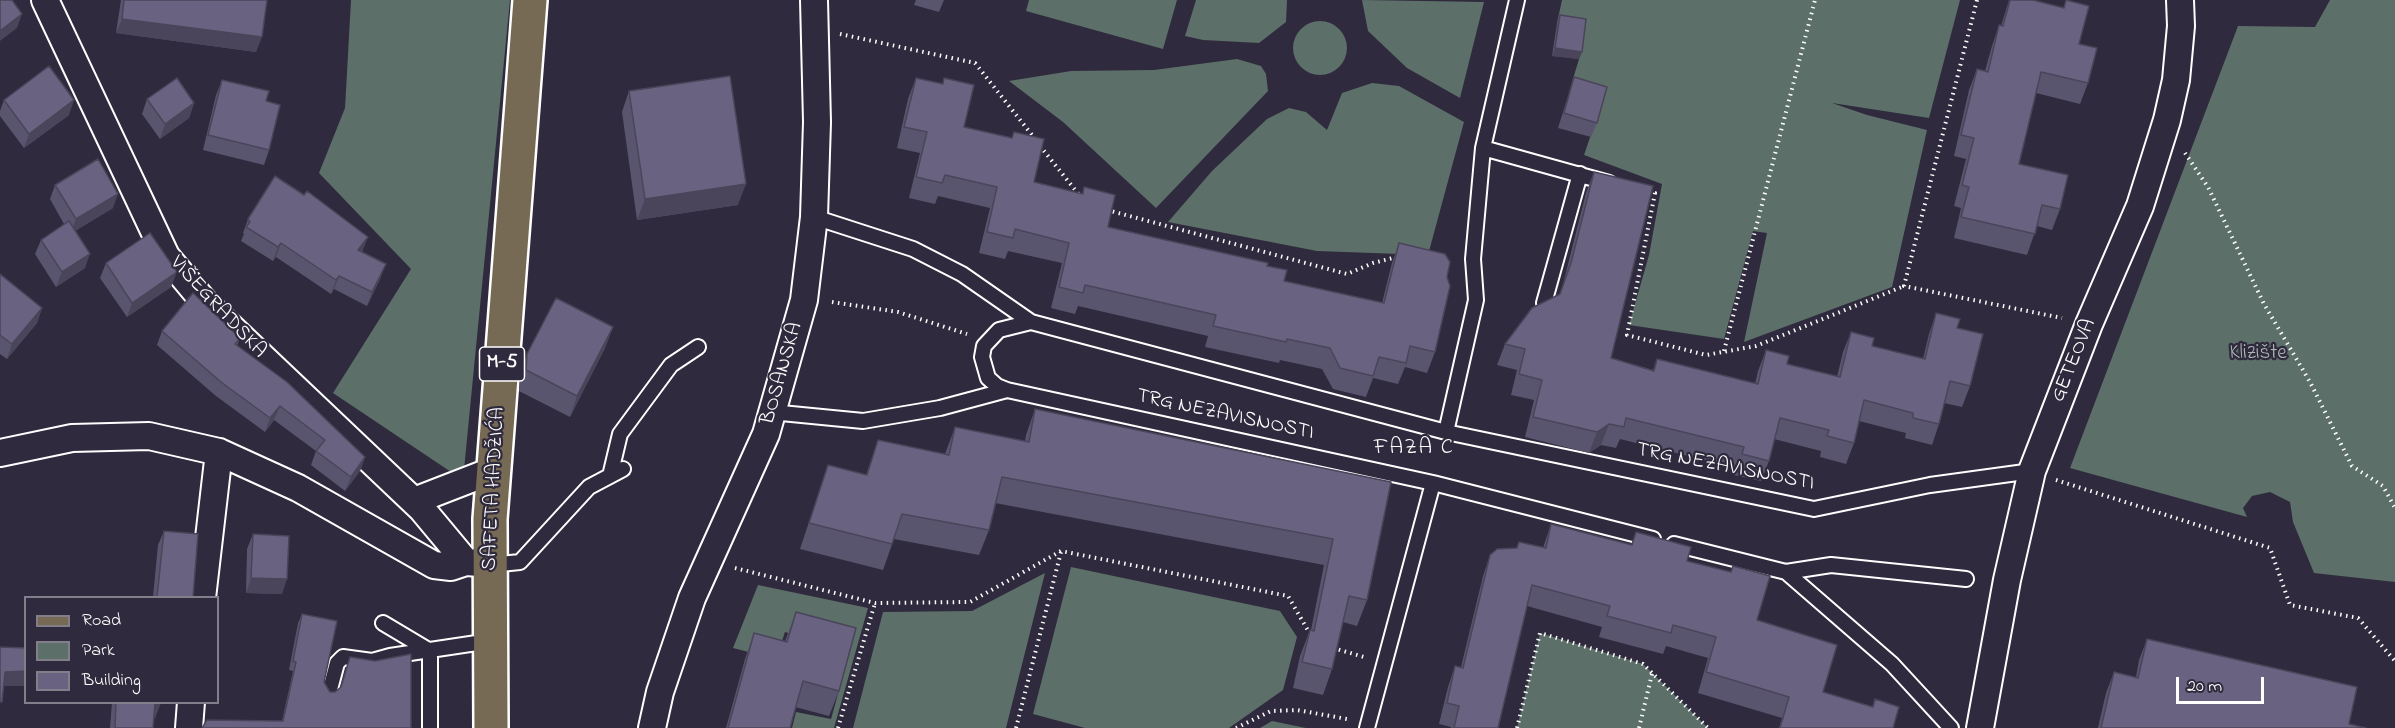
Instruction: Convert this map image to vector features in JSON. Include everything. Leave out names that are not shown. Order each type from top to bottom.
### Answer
[{"type":"main road","name":"SAFETA HADŽIĆA","points":[[491,728],[490,641],[478,563],[490,519],[530,0]]},
{"type":"street","name":"VIŠEGRADSKA","points":[[45,0],[166,256],[206,304],[478,563]]},
{"type":"street","name":"BOSANSKA","points":[[652,728],[664,681],[692,598],[766,434],[804,300],[814,217],[817,122],[814,0]]},
{"type":"street","name":"GETEOVA","points":[[1980,728],[2007,580],[2032,471],[2089,324],[2140,206],[2167,120],[2176,80],[2181,26],[2180,0]]},
{"type":"street","points":[[0,453],[72,438],[149,436],[219,452],[298,488],[434,565],[451,567],[478,563]]},
{"type":"street","points":[[202,596],[219,452]]},
{"type":"street","points":[[414,501],[494,470]]},
{"type":"street","points":[[189,728],[191,704]]},
{"type":"lane","points":[[1446,432],[1476,300],[1473,259],[1483,148],[1517,0]]},
{"type":"lane","points":[[1483,148],[1629,188]]},
{"type":"lane","points":[[1544,303],[1580,174]]},
{"type":"lane","name":"TRG NEZAVISNOSTI","points":[[814,217],[913,249],[962,274],[1031,322],[1446,432],[1814,509],[1930,484],[2032,471]]},
{"type":"lane","name":"TRG NEZAVISNOSTI","points":[[1031,322],[999,330],[987,341],[982,357],[983,368],[988,378],[1007,390],[1433,483],[1786,572],[1892,664],[1952,728]]},
{"type":"lane","points":[[610,476],[620,434],[672,365],[698,347]]},
{"type":"lane","name":"TRG NEZAVISNOSTI","points":[[771,412],[863,421],[940,408],[1007,390]]},
{"type":"lane","points":[[478,563],[520,562],[588,487],[623,469]]},
{"type":"lane","points":[[1367,725],[1433,483]]},
{"type":"lane","points":[[1786,572],[1831,565],[1966,579]]},
{"type":"lane","points":[[383,623],[430,651]]},
{"type":"lane","points":[[329,693],[337,663],[343,657],[372,661],[390,656],[490,641]]},
{"type":"lane","points":[[429,728],[430,651]]},
{"type":"path","points":[[1724,351],[1815,0]]},
{"type":"path","points":[[1904,286],[1977,0]]},
{"type":"path","points":[[815,29],[975,63],[1087,204]]},
{"type":"path","points":[[2181,147],[2208,187],[2264,304],[2310,382],[2352,466],[2383,486],[2395,507]]},
{"type":"path","points":[[1629,188],[1655,193],[1627,335],[1706,355],[1756,346],[1904,286],[2089,324]]},
{"type":"path","points":[[1098,207],[1347,274],[1391,257],[1403,258]]},
{"type":"path","points":[[847,303],[898,312],[987,341]]},
{"type":"path","points":[[2032,471],[2270,548],[2290,605],[2358,618],[2395,661]]},
{"type":"path","points":[[708,562],[875,603],[970,602],[1061,551],[1288,596],[1315,642]]},
{"type":"path","points":[[1016,728],[1061,551]]},
{"type":"path","points":[[838,728],[875,603]]},
{"type":"path","points":[[1517,728],[1540,633],[1643,664],[1708,728]]},
{"type":"path","points":[[1325,645],[1385,663]]},
{"type":"path","points":[[1639,728],[1653,673]]},
{"type":"path","points":[[1236,728],[1271,711],[1296,710],[1367,725]]},
{"type":"green space","points":[[351,0],[510,0],[463,480],[333,393],[411,269],[319,173],[345,108]]},
{"type":"green space","points":[[1029,0],[1177,0],[1163,49],[1026,11]]},
{"type":"green space","points":[[1196,0],[1287,0],[1286,22],[1259,43],[1203,40],[1185,36]]},
{"type":"green space","points":[[1362,0],[1484,2],[1460,98],[1407,68],[1368,31]]},
{"type":"green space","points":[[1562,0],[1960,0],[1929,118],[1832,103],[1867,115],[1927,130],[1892,287],[1744,342],[1767,233],[1753,231],[1724,339],[1629,325],[1649,255],[1662,184],[1584,155],[1602,102],[1569,92],[1579,59],[1583,27],[1557,23]]},
{"type":"green space","name":"Klizište","points":[[2330,0],[2395,0],[2395,582],[2314,573],[2293,522],[2290,502],[2270,492],[2252,496],[2243,508],[2247,517],[2070,468],[2238,26],[2315,27]]},
{"type":"green space","points":[[1315,21],[1325,21],[1335,25],[1343,33],[1347,48],[1343,63],[1335,71],[1325,75],[1315,75],[1305,71],[1297,63],[1293,53],[1293,43],[1297,33],[1305,25]]},
{"type":"green space","points":[[1237,59],[1261,66],[1266,74],[1268,91],[1156,208],[1063,122],[1009,81],[1071,71],[1154,70]]},
{"type":"green space","points":[[1372,83],[1399,86],[1464,122],[1428,255],[1317,251],[1168,222],[1212,171],[1267,119],[1289,108],[1306,112],[1327,130],[1342,93]]},
{"type":"green space","points":[[1071,567],[1280,611],[1297,637],[1283,690],[1229,728],[1085,728],[1033,714]]},
{"type":"green space","points":[[1045,573],[1006,728],[853,728],[883,612],[972,611]]},
{"type":"green space","points":[[758,585],[868,608],[834,728],[792,728],[796,712],[831,719],[850,651],[785,632],[776,659],[733,648]]},
{"type":"green space","points":[[1540,633],[1643,664],[1708,728],[1517,728]]},
{"type":"green space","points":[[1272,721],[1306,728],[1260,728]]},
{"type":"building","points":[[0,0],[12,0],[22,14],[0,31]]},
{"type":"building","points":[[124,0],[267,0],[262,37],[122,19]]},
{"type":"building","points":[[2010,0],[2033,0],[2064,8],[2066,0],[2089,6],[2079,44],[2097,48],[2088,83],[2041,72],[2019,164],[2068,175],[2060,209],[2042,205],[2035,234],[1961,217],[1969,187],[1962,185],[1974,138],[1961,135],[1977,69],[1988,72],[1999,25],[2003,26]]},
{"type":"building","points":[[1560,15],[1586,19],[1582,52],[1555,48]]},
{"type":"building","points":[[49,66],[74,100],[29,134],[4,100]]},
{"type":"building","points":[[730,76],[746,184],[645,199],[629,91]]},
{"type":"building","points":[[1574,77],[1607,87],[1597,123],[1564,113]]},
{"type":"building","points":[[177,78],[194,103],[165,124],[147,99]]},
{"type":"building","points":[[916,78],[943,84],[944,78],[974,85],[964,127],[1012,138],[1014,132],[1044,139],[1034,182],[1083,194],[1084,187],[1115,195],[1108,227],[1268,263],[1267,266],[1287,270],[1284,281],[1384,303],[1399,243],[1445,254],[1450,262],[1447,277],[1450,286],[1435,352],[1410,346],[1406,363],[1379,357],[1373,376],[1340,368],[1330,348],[1287,339],[1286,342],[1213,326],[1216,315],[1085,285],[1083,293],[1059,287],[1069,243],[1015,229],[1013,238],[987,232],[997,187],[945,175],[942,183],[916,177],[927,132],[904,127]]},
{"type":"building","points":[[222,80],[269,91],[266,101],[280,105],[269,150],[208,135]]},
{"type":"building","points":[[98,159],[118,194],[76,219],[55,185]]},
{"type":"building","points":[[1594,172],[1653,186],[1611,358],[1654,371],[1657,359],[1758,384],[1766,350],[1789,356],[1787,364],[1840,377],[1851,332],[1874,338],[1872,346],[1925,359],[1936,313],[1960,319],[1957,328],[1983,334],[1970,386],[1950,381],[1939,424],[1913,418],[1913,413],[1864,400],[1854,443],[1827,436],[1829,430],[1780,418],[1769,461],[1742,454],[1744,447],[1626,418],[1624,427],[1609,424],[1597,432],[1533,417],[1542,380],[1519,374],[1525,349],[1505,344],[1532,308],[1560,294],[1571,263]]},
{"type":"building","points":[[275,176],[304,195],[307,191],[368,237],[358,250],[386,264],[372,292],[339,276],[336,280],[281,243],[278,247],[246,227],[250,222],[248,219]]},
{"type":"building","points":[[69,221],[90,254],[62,272],[41,240]]},
{"type":"building","points":[[150,233],[177,272],[132,303],[106,263]]},
{"type":"building","points":[[0,274],[42,308],[12,344],[0,335]]},
{"type":"building","points":[[193,293],[240,338],[235,344],[287,382],[365,457],[351,477],[316,451],[325,440],[280,406],[270,418],[221,382],[162,331]]},
{"type":"building","points":[[556,298],[613,327],[577,396],[526,370],[527,354]]},
{"type":"building","points":[[1035,409],[1391,482],[1367,600],[1349,596],[1332,669],[1302,662],[1310,630],[1314,631],[1333,539],[1002,477],[989,530],[902,514],[892,544],[809,523],[828,465],[867,475],[878,440],[949,455],[955,427],[1029,442]]},
{"type":"building","points":[[1551,524],[1632,545],[1636,532],[1691,547],[1687,561],[1731,572],[1733,566],[1770,576],[1757,620],[1837,645],[1823,692],[1873,707],[1875,699],[1899,707],[1893,728],[1780,728],[1789,697],[1706,672],[1716,637],[1673,625],[1671,633],[1607,616],[1610,606],[1532,585],[1498,728],[1454,728],[1459,706],[1447,703],[1455,666],[1463,668],[1490,555],[1497,549],[1517,548],[1519,542],[1546,548]]},
{"type":"building","points":[[164,531],[198,534],[193,596],[157,596]]},
{"type":"building","points":[[253,534],[289,536],[287,579],[251,578]]},
{"type":"building","points":[[796,612],[856,628],[839,691],[803,681],[790,728],[728,728],[754,633],[787,642]]},
{"type":"building","points":[[302,614],[337,621],[324,682],[330,692],[335,692],[341,687],[350,657],[375,661],[411,654],[411,728],[202,728],[207,720],[283,721],[296,662],[293,661]]},
{"type":"building","points":[[2147,639],[2357,687],[2349,724],[2366,728],[2101,728],[2114,672],[2138,678]]},
{"type":"building","points":[[0,647],[24,648],[24,671],[5,672],[2,702],[0,702]]},
{"type":"building","points":[[116,704],[155,704],[153,728],[115,728]]},
{"type":"district","name":"FAZA C","points":[[1414,449]]}]
